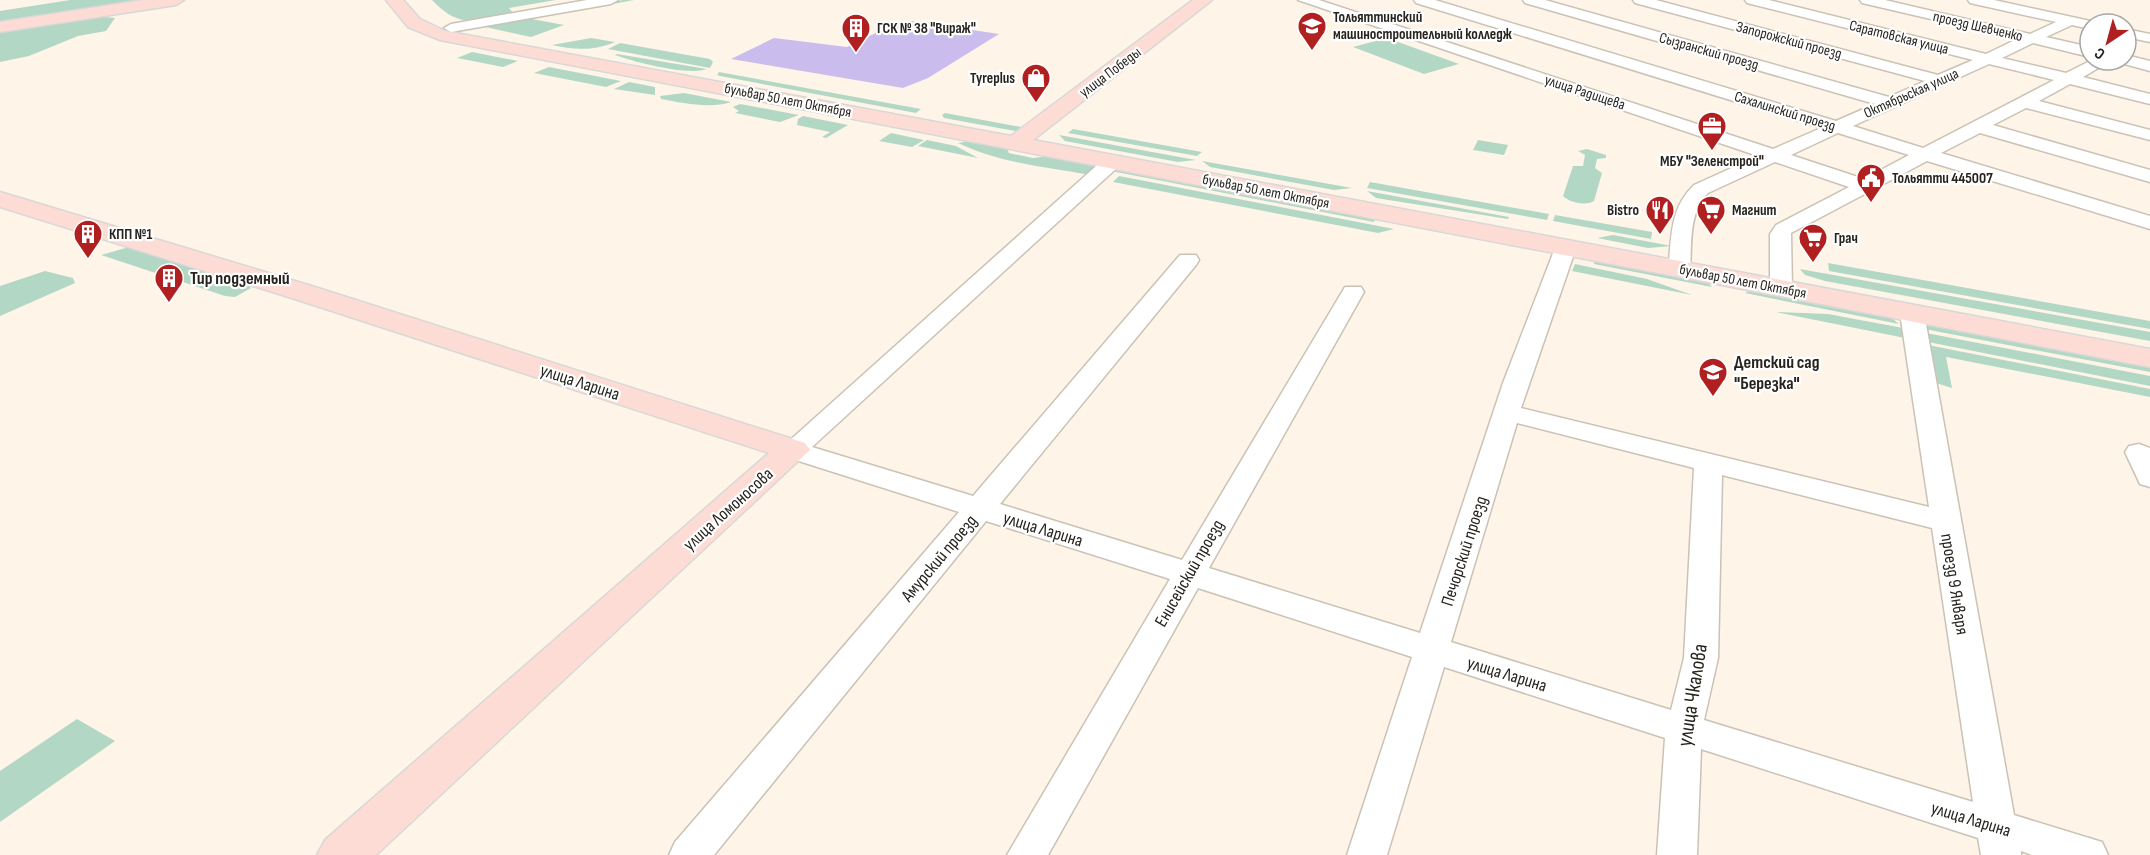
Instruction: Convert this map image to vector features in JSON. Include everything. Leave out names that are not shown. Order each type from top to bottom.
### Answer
[{"type":"main road","points":[[0,27],[176,0]]},
{"type":"main road","name":"бульвар 50 лет Октября","points":[[394,0],[414,23],[440,35],[652,70]]},
{"type":"main road","name":"бульвар 50 лет Октября","points":[[414,0],[431,19],[451,28],[652,70],[1781,283],[2150,345]]},
{"type":"main road","name":"улица Победы","points":[[1021,140],[1204,0]]},
{"type":"main road","name":"бульвар 50 лет Октября","points":[[1021,140],[1112,162],[1565,248],[1680,263]]},
{"type":"main road","name":"улица Ларина","points":[[0,199],[308,294],[793,450]]},
{"type":"main road","name":"бульвар 50 лет Октября","points":[[1781,283],[1912,313],[2150,358]]},
{"type":"main road","name":"улица Ломоносова","points":[[342,855],[793,450]]},
{"type":"street","points":[[451,28],[611,0]]},
{"type":"street","name":"улица Радищева","points":[[1305,0],[1863,185]]},
{"type":"street","name":"Сахалинский проезд","points":[[1421,0],[2150,223]]},
{"type":"street","points":[[1472,28],[1524,9],[1550,6],[1568,0]]},
{"type":"street","name":"Запорожский проезд","points":[[1640,0],[1939,80]]},
{"type":"street","name":"Саратовская улица","points":[[1752,0],[2150,99]]},
{"type":"street","name":"проезд Шевченко","points":[[1867,0],[2078,49]]},
{"type":"street","points":[[1975,0],[1995,2],[2078,23]]},
{"type":"street","name":"Сызранский проезд","points":[[1550,6],[1888,102]]},
{"type":"street","name":"Октябрьская улица","points":[[1680,263],[1684,211],[1688,199],[1715,181],[2070,21]]},
{"type":"street","points":[[1429,40],[1450,34]]},
{"type":"street","points":[[1781,283],[1780,234],[1783,229],[2081,72]]},
{"type":"street","points":[[2022,102],[2150,135]]},
{"type":"street","points":[[1976,126],[2150,176]]},
{"type":"street","name":"улица Ломоносова","points":[[793,450],[1112,162]]},
{"type":"street","name":"Печорский проезд","points":[[1367,855],[1507,413],[1565,248]]},
{"type":"street","name":"Амурский проезд","points":[[689,855],[1188,260]]},
{"type":"street","name":"Енисейский проезд","points":[[1027,855],[1353,292]]},
{"type":"street","name":"проезд 9 Января","points":[[1912,313],[1998,841]]},
{"type":"street","points":[[1507,413],[1945,521]]},
{"type":"street","name":"улица Ларина","points":[[793,450],[1684,729],[1998,841],[2088,855]]},
{"type":"street","points":[[2139,452],[2150,478]]},
{"type":"street","name":"улица Чкалова","points":[[1677,855],[1684,729],[1701,658],[1708,462]]},
{"type":"green space","points":[[70,0],[166,0],[0,25],[0,11]]},
{"type":"green space","points":[[432,0],[556,0],[509,8],[514,14],[470,21],[452,16]]},
{"type":"green space","points":[[623,0],[634,0],[532,19],[564,25],[531,37],[481,26]]},
{"type":"green space","points":[[104,17],[115,18],[106,31],[78,36],[29,56],[0,62],[0,32]]},
{"type":"green space","points":[[591,38],[615,42],[584,49],[552,45]]},
{"type":"green space","points":[[1387,38],[1459,64],[1424,74],[1353,47]]},
{"type":"green space","points":[[620,43],[710,59],[713,62],[710,68],[608,49]]},
{"type":"green space","points":[[472,52],[518,61],[503,67],[457,58]]},
{"type":"green space","points":[[615,55],[707,69],[687,71],[661,67]]},
{"type":"green space","points":[[549,67],[621,81],[606,87],[534,73]]},
{"type":"green space","points":[[719,72],[921,109],[916,113],[720,76],[717,75]]},
{"type":"green space","points":[[629,82],[655,87],[655,95],[614,89]]},
{"type":"green space","points":[[684,93],[731,102],[696,105],[661,99],[660,96]]},
{"type":"green space","points":[[740,104],[799,115],[780,122],[735,113],[739,111],[733,107]]},
{"type":"green space","points":[[945,113],[1032,129],[1015,131],[944,118],[942,115]]},
{"type":"green space","points":[[803,116],[848,125],[826,138],[822,137],[830,132],[797,125],[798,119]]},
{"type":"green space","points":[[1073,129],[1202,152],[1197,156],[1068,133]]},
{"type":"green space","points":[[891,133],[924,140],[912,147],[879,141]]},
{"type":"green space","points":[[1059,135],[1196,160],[1178,162],[1065,141]]},
{"type":"green space","points":[[927,140],[956,146],[978,158],[918,146]]},
{"type":"green space","points":[[1478,140],[1508,145],[1504,155],[1473,150]]},
{"type":"green space","points":[[971,141],[1007,148],[1009,153],[1033,158],[1058,155],[1093,164],[1096,167],[1090,175],[1040,167],[1006,160],[958,143]]},
{"type":"green space","points":[[1587,149],[1606,155],[1606,158],[1597,159],[1595,168],[1602,173],[1594,201],[1578,203],[1563,196],[1573,166],[1583,166],[1585,155],[1578,151]]},
{"type":"green space","points":[[1202,161],[1352,188],[1334,190],[1210,167]]},
{"type":"green space","points":[[1117,169],[1376,218],[1374,222],[1111,171]]},
{"type":"green space","points":[[1119,176],[1394,229],[1378,233],[1113,182]]},
{"type":"green space","points":[[1370,182],[1549,214],[1547,220],[1367,188]]},
{"type":"green space","points":[[1367,191],[1509,217],[1508,219],[1376,198]]},
{"type":"green space","points":[[1555,215],[1652,232],[1651,239],[1553,221]]},
{"type":"green space","points":[[1613,235],[1672,246],[1648,248],[1597,238]]},
{"type":"green space","points":[[129,247],[248,285],[251,288],[235,297],[225,296],[101,255]]},
{"type":"green space","points":[[1595,258],[1704,279],[1712,287],[1594,264]]},
{"type":"green space","points":[[1828,263],[2150,321],[2150,329],[1829,271]]},
{"type":"green space","points":[[1575,264],[1647,279],[1692,295],[1572,271]]},
{"type":"green space","points":[[1800,269],[2150,332],[2150,341],[1825,281],[1805,275]]},
{"type":"green space","points":[[45,271],[73,278],[75,283],[0,316],[0,286]]},
{"type":"green space","points":[[1751,290],[1888,315],[1899,324],[1745,293]]},
{"type":"green space","points":[[1776,312],[1828,314],[1903,328],[1905,338]]},
{"type":"green space","points":[[1926,321],[2150,362],[2150,372],[1919,328]]},
{"type":"green space","points":[[1921,332],[2150,376],[2150,386],[1923,341]]},
{"type":"green space","points":[[1923,344],[2150,389],[2150,397],[1946,357],[1952,388],[1936,383]]},
{"type":"green space","points":[[77,719],[115,741],[0,822],[0,771]]},
{"type":"building","name":"ГСК № 38 \"Вираж\"","points":[[912,21],[999,34],[928,78],[903,88],[731,59],[774,38],[847,47],[898,22]]},
{"type":"place","name":"Тольяттинский машиностроительный колледж","points":[[1312,52]]},
{"type":"place","name":"ГСК № 38 \"Вираж\"","points":[[856,54]]},
{"type":"place","name":"Tyreplus","points":[[1036,104]]},
{"type":"place","name":"МБУ \"Зеленстрой\"","points":[[1712,152]]},
{"type":"place","name":"Тольятти 445007","points":[[1871,204]]},
{"type":"place","name":"Bistro","points":[[1660,236]]},
{"type":"place","name":"Магнит","points":[[1711,236]]},
{"type":"place","name":"КПП №1","points":[[88,260]]},
{"type":"place","name":"Грач","points":[[1813,264]]},
{"type":"place","name":"Тир подземный","points":[[169,304]]},
{"type":"place","name":"Детский сад \"Березка\"","points":[[1713,398]]}]
